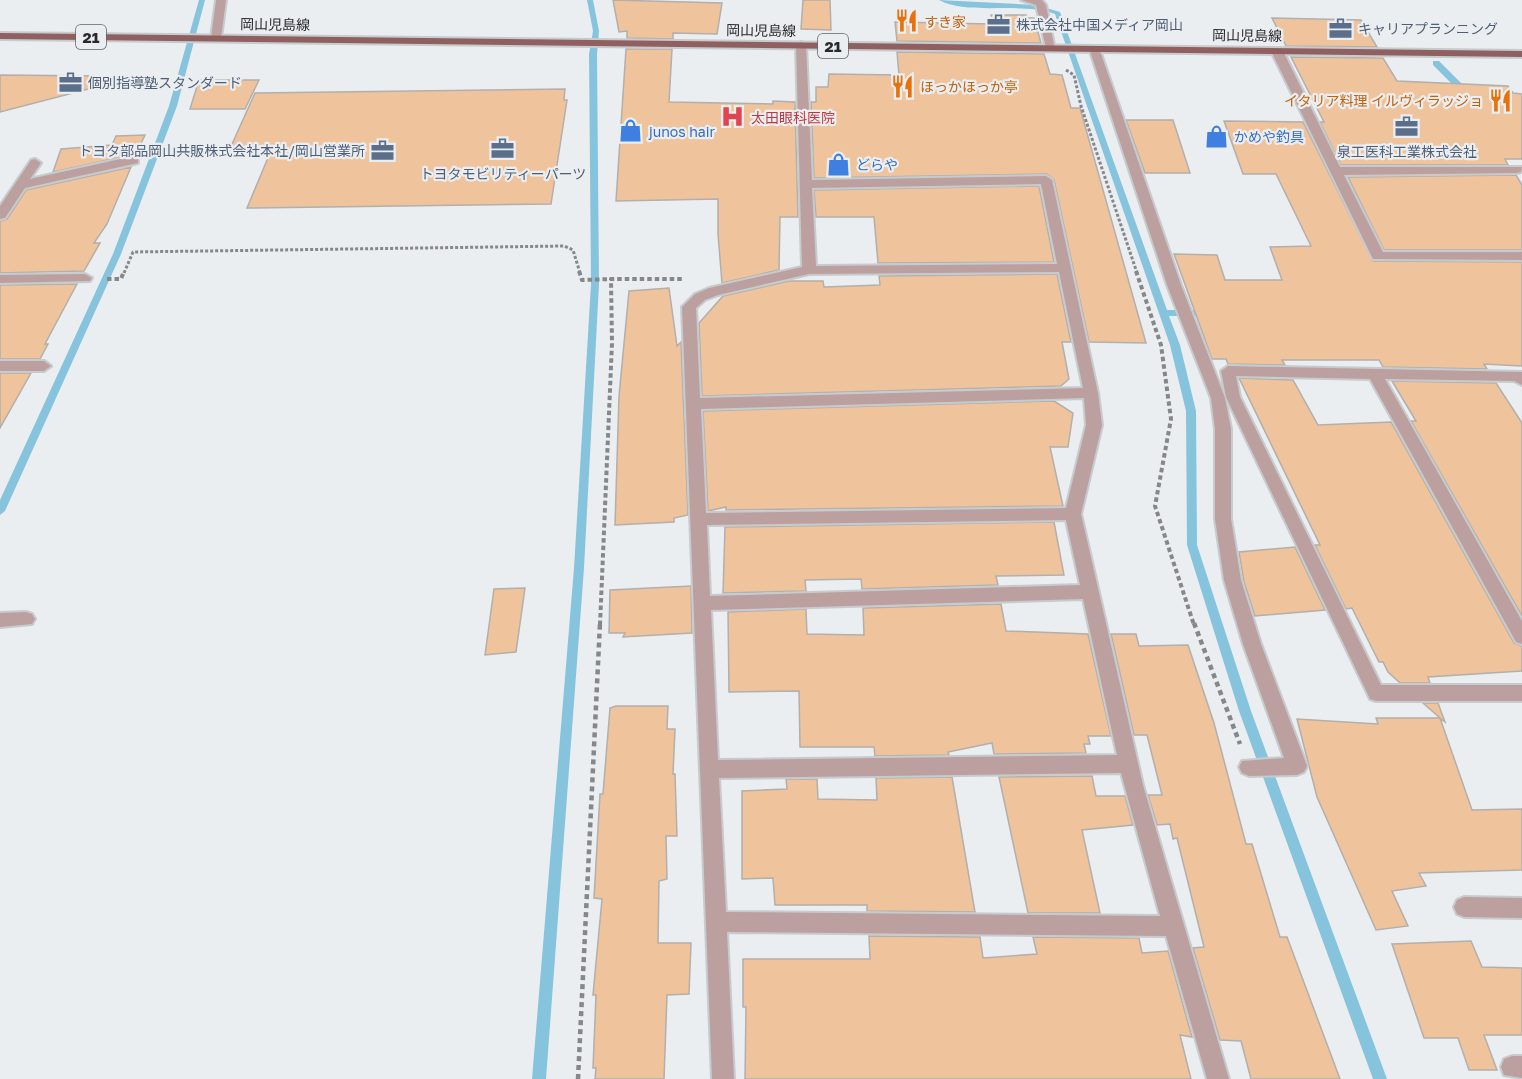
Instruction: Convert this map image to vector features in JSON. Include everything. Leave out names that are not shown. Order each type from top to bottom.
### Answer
[{"type":"main road","name":"岡山児島線","points":[[0,36],[1522,54]]},
{"type":"street","points":[[216,38],[221,0]]},
{"type":"street","points":[[1026,0],[1037,0],[1057,48]]},
{"type":"street","points":[[801,45],[809,270]]},
{"type":"street","points":[[1090,48],[1184,313],[1210,371],[1219,400],[1226,458],[1222,519],[1230,564],[1244,619],[1297,766],[1249,768]]},
{"type":"street","points":[[1276,51],[1378,256],[1522,256]]},
{"type":"street","points":[[20,185],[134,160]]},
{"type":"street","points":[[0,215],[34,163]]},
{"type":"street","points":[[1336,171],[1517,169]]},
{"type":"street","points":[[806,184],[1046,180],[1091,393],[1094,425],[1073,514],[1128,764],[1218,1079]]},
{"type":"street","points":[[723,1079],[689,307],[700,297],[714,291],[809,270],[1065,268]]},
{"type":"street","points":[[0,279],[85,278]]},
{"type":"street","points":[[0,366],[44,366]]},
{"type":"street","points":[[1522,380],[1517,376],[1228,371],[1233,397],[1376,693],[1522,693]]},
{"type":"street","points":[[1376,374],[1522,637]]},
{"type":"street","points":[[694,404],[1091,393]]},
{"type":"street","points":[[698,519],[1073,514]]},
{"type":"street","points":[[701,603],[1092,592]]},
{"type":"street","points":[[0,620],[26,619]]},
{"type":"street","points":[[708,769],[1128,764]]},
{"type":"street","points":[[1464,908],[1522,908]]},
{"type":"street","points":[[715,922],[1174,926]]},
{"type":"path","points":[[1060,67],[1074,75],[1081,106],[1161,345],[1171,419],[1155,506],[1203,651],[1249,768]]},
{"type":"path","points":[[114,279],[121,279],[133,252],[564,246],[573,250],[582,280],[687,279],[689,307]]},
{"type":"path","points":[[578,1079],[605,516],[612,343],[611,279]]},
{"type":"building","points":[[613,0],[722,3],[717,34],[673,33],[673,39],[627,38],[627,31],[619,32]]},
{"type":"building","points":[[803,0],[830,0],[831,30],[801,29]]},
{"type":"building","points":[[991,15],[1026,15],[1027,18],[1034,18],[1041,43],[897,41],[895,22],[993,24]]},
{"type":"building","points":[[1272,18],[1361,20],[1377,47],[1286,46]]},
{"type":"building","points":[[626,49],[672,49],[669,102],[773,104],[773,101],[795,102],[798,217],[780,217],[779,270],[722,283],[718,199],[616,201]]},
{"type":"building","points":[[897,52],[1044,54],[1050,74],[1062,75],[1071,108],[1080,108],[1146,343],[1089,342],[1054,180],[1047,174],[814,178],[811,102],[816,102],[816,87],[828,87],[829,74],[899,75]]},
{"type":"building","points":[[1291,57],[1383,58],[1397,81],[1508,86],[1513,93],[1522,94],[1522,159],[1505,159],[1508,165],[1341,165],[1320,122],[1324,122]]},
{"type":"building","points":[[0,75],[103,76],[104,85],[0,112]]},
{"type":"building","points":[[199,80],[259,80],[245,109],[190,109]]},
{"type":"building","points":[[565,89],[564,100],[567,100],[551,204],[247,208],[270,153],[228,153],[255,93]]},
{"type":"building","points":[[1126,120],[1173,120],[1190,173],[1145,173]]},
{"type":"building","points":[[1224,121],[1303,122],[1373,261],[1522,262],[1522,366],[1484,364],[1487,369],[1383,367],[1379,360],[1282,360],[1285,365],[1228,364],[1226,359],[1212,359],[1174,254],[1217,255],[1225,280],[1282,280],[1270,247],[1311,246],[1276,174],[1243,174]]},
{"type":"building","points":[[145,135],[136,154],[53,172],[61,149],[112,145],[116,136]]},
{"type":"building","points":[[131,167],[107,224],[94,243],[100,243],[84,271],[0,273],[0,221],[7,219],[26,190]]},
{"type":"building","points":[[1516,175],[1522,185],[1522,250],[1384,250],[1348,177]]},
{"type":"building","points":[[1039,186],[1054,262],[878,263],[874,217],[816,217],[814,190]]},
{"type":"building","points":[[1057,274],[1071,342],[1062,342],[1069,379],[1061,386],[702,396],[699,323],[723,296],[789,281],[823,281],[824,287],[880,285],[879,276]]},
{"type":"building","points":[[77,284],[45,344],[48,344],[40,359],[0,359],[0,285]]},
{"type":"building","points":[[669,288],[677,346],[681,342],[688,515],[674,518],[674,522],[615,525],[619,396],[629,291]]},
{"type":"building","points":[[0,373],[31,373],[0,428]]},
{"type":"building","points":[[1239,378],[1293,380],[1318,425],[1391,422],[1514,643],[1522,646],[1522,671],[1428,677],[1430,683],[1400,683],[1388,672],[1383,662],[1379,662],[1352,608],[1346,609],[1315,545],[1320,545]]},
{"type":"building","points":[[1392,381],[1496,383],[1522,423],[1522,616],[1411,421],[1416,421]]},
{"type":"building","points":[[1054,401],[1073,413],[1068,447],[1050,447],[1063,506],[726,510],[726,507],[708,511],[703,411]]},
{"type":"building","points":[[1054,522],[1064,575],[996,576],[998,585],[862,589],[861,579],[805,580],[806,591],[723,593],[725,527]]},
{"type":"building","points":[[1295,547],[1325,610],[1255,616],[1244,582],[1239,552]]},
{"type":"building","points":[[691,586],[692,633],[623,637],[625,633],[609,633],[610,590]]},
{"type":"building","points":[[525,588],[516,652],[485,655],[494,589]]},
{"type":"building","points":[[1001,604],[1006,631],[1088,634],[1111,736],[1088,736],[1090,744],[1084,744],[1086,753],[994,754],[992,743],[948,752],[949,755],[875,756],[874,747],[800,747],[799,691],[729,692],[728,612],[806,609],[807,634],[864,635],[863,608]]},
{"type":"building","points":[[1111,634],[1136,634],[1139,646],[1188,645],[1214,723],[1246,844],[1252,844],[1280,937],[1287,937],[1340,1079],[1251,1079],[1241,1041],[1220,1040],[1193,948],[1204,947],[1177,838],[1173,839],[1170,824],[1157,825],[1148,795],[1162,795],[1147,735],[1134,735]]},
{"type":"building","points":[[1423,703],[1438,703],[1445,722],[1440,718]]},
{"type":"building","points":[[668,706],[667,729],[675,729],[673,774],[675,774],[677,836],[666,836],[667,879],[659,881],[658,943],[691,943],[689,994],[667,995],[664,1079],[595,1079],[596,1068],[593,1068],[596,995],[593,995],[602,899],[594,898],[600,794],[603,794],[610,708]]},
{"type":"building","points":[[1376,718],[1440,718],[1472,810],[1522,809],[1522,870],[1419,873],[1426,886],[1392,891],[1408,926],[1376,930],[1317,797],[1297,719],[1378,724]]},
{"type":"building","points":[[1092,776],[1096,796],[1125,796],[1133,825],[1082,830],[1100,913],[1028,913],[999,777]]},
{"type":"building","points":[[952,777],[975,912],[867,911],[867,905],[775,905],[773,878],[742,879],[742,791],[787,789],[786,779],[817,779],[818,799],[877,800],[876,778]]},
{"type":"building","points":[[869,936],[980,937],[983,958],[1037,954],[1033,937],[1139,938],[1142,953],[1168,951],[1192,1037],[1180,1035],[1191,1079],[745,1079],[746,1007],[743,1007],[743,959],[870,959]]},
{"type":"building","points":[[1471,941],[1482,967],[1522,968],[1522,1035],[1484,1035],[1497,1070],[1469,1070],[1458,1038],[1424,1038],[1392,944]]},
{"type":"waterway","points":[[0,511],[117,254],[173,106],[202,0]]},
{"type":"waterway","points":[[539,1079],[579,568],[595,284],[593,54],[596,31],[590,0]]},
{"type":"waterway","points":[[942,0],[970,5],[1036,7],[1058,13],[1175,345],[1191,411],[1192,545],[1245,711],[1380,1079]]},
{"type":"waterway","points":[[1436,63],[1466,93]]},
{"type":"waterway","points":[[1164,313],[1210,313]]},
{"type":"place","name":"すき家","points":[[906,21]]},
{"type":"place","name":"株式会社中国メディア岡山","points":[[998,24]]},
{"type":"place","name":"キャリアプランニング","points":[[1340,28]]},
{"type":"place","name":"個別指導塾スタンダード","points":[[70,82]]},
{"type":"place","name":"ほっかほっか亭","points":[[902,86]]},
{"type":"place","name":"イタリア料理 イルヴィラッジョ","points":[[1501,100]]},
{"type":"place","name":"太田眼科医院","points":[[733,117]]},
{"type":"place","name":"泉工医科工業株式会社","points":[[1407,127]]},
{"type":"place","name":"junos hair","points":[[631,131]]},
{"type":"place","name":"かめや釣具","points":[[1216,136]]},
{"type":"place","name":"トヨタモビリティーパーツ","points":[[503,149]]},
{"type":"place","name":"トヨタ部品岡山共販株式会社本社/岡山営業所","points":[[383,150]]},
{"type":"place","name":"どらや","points":[[838,164]]}]
